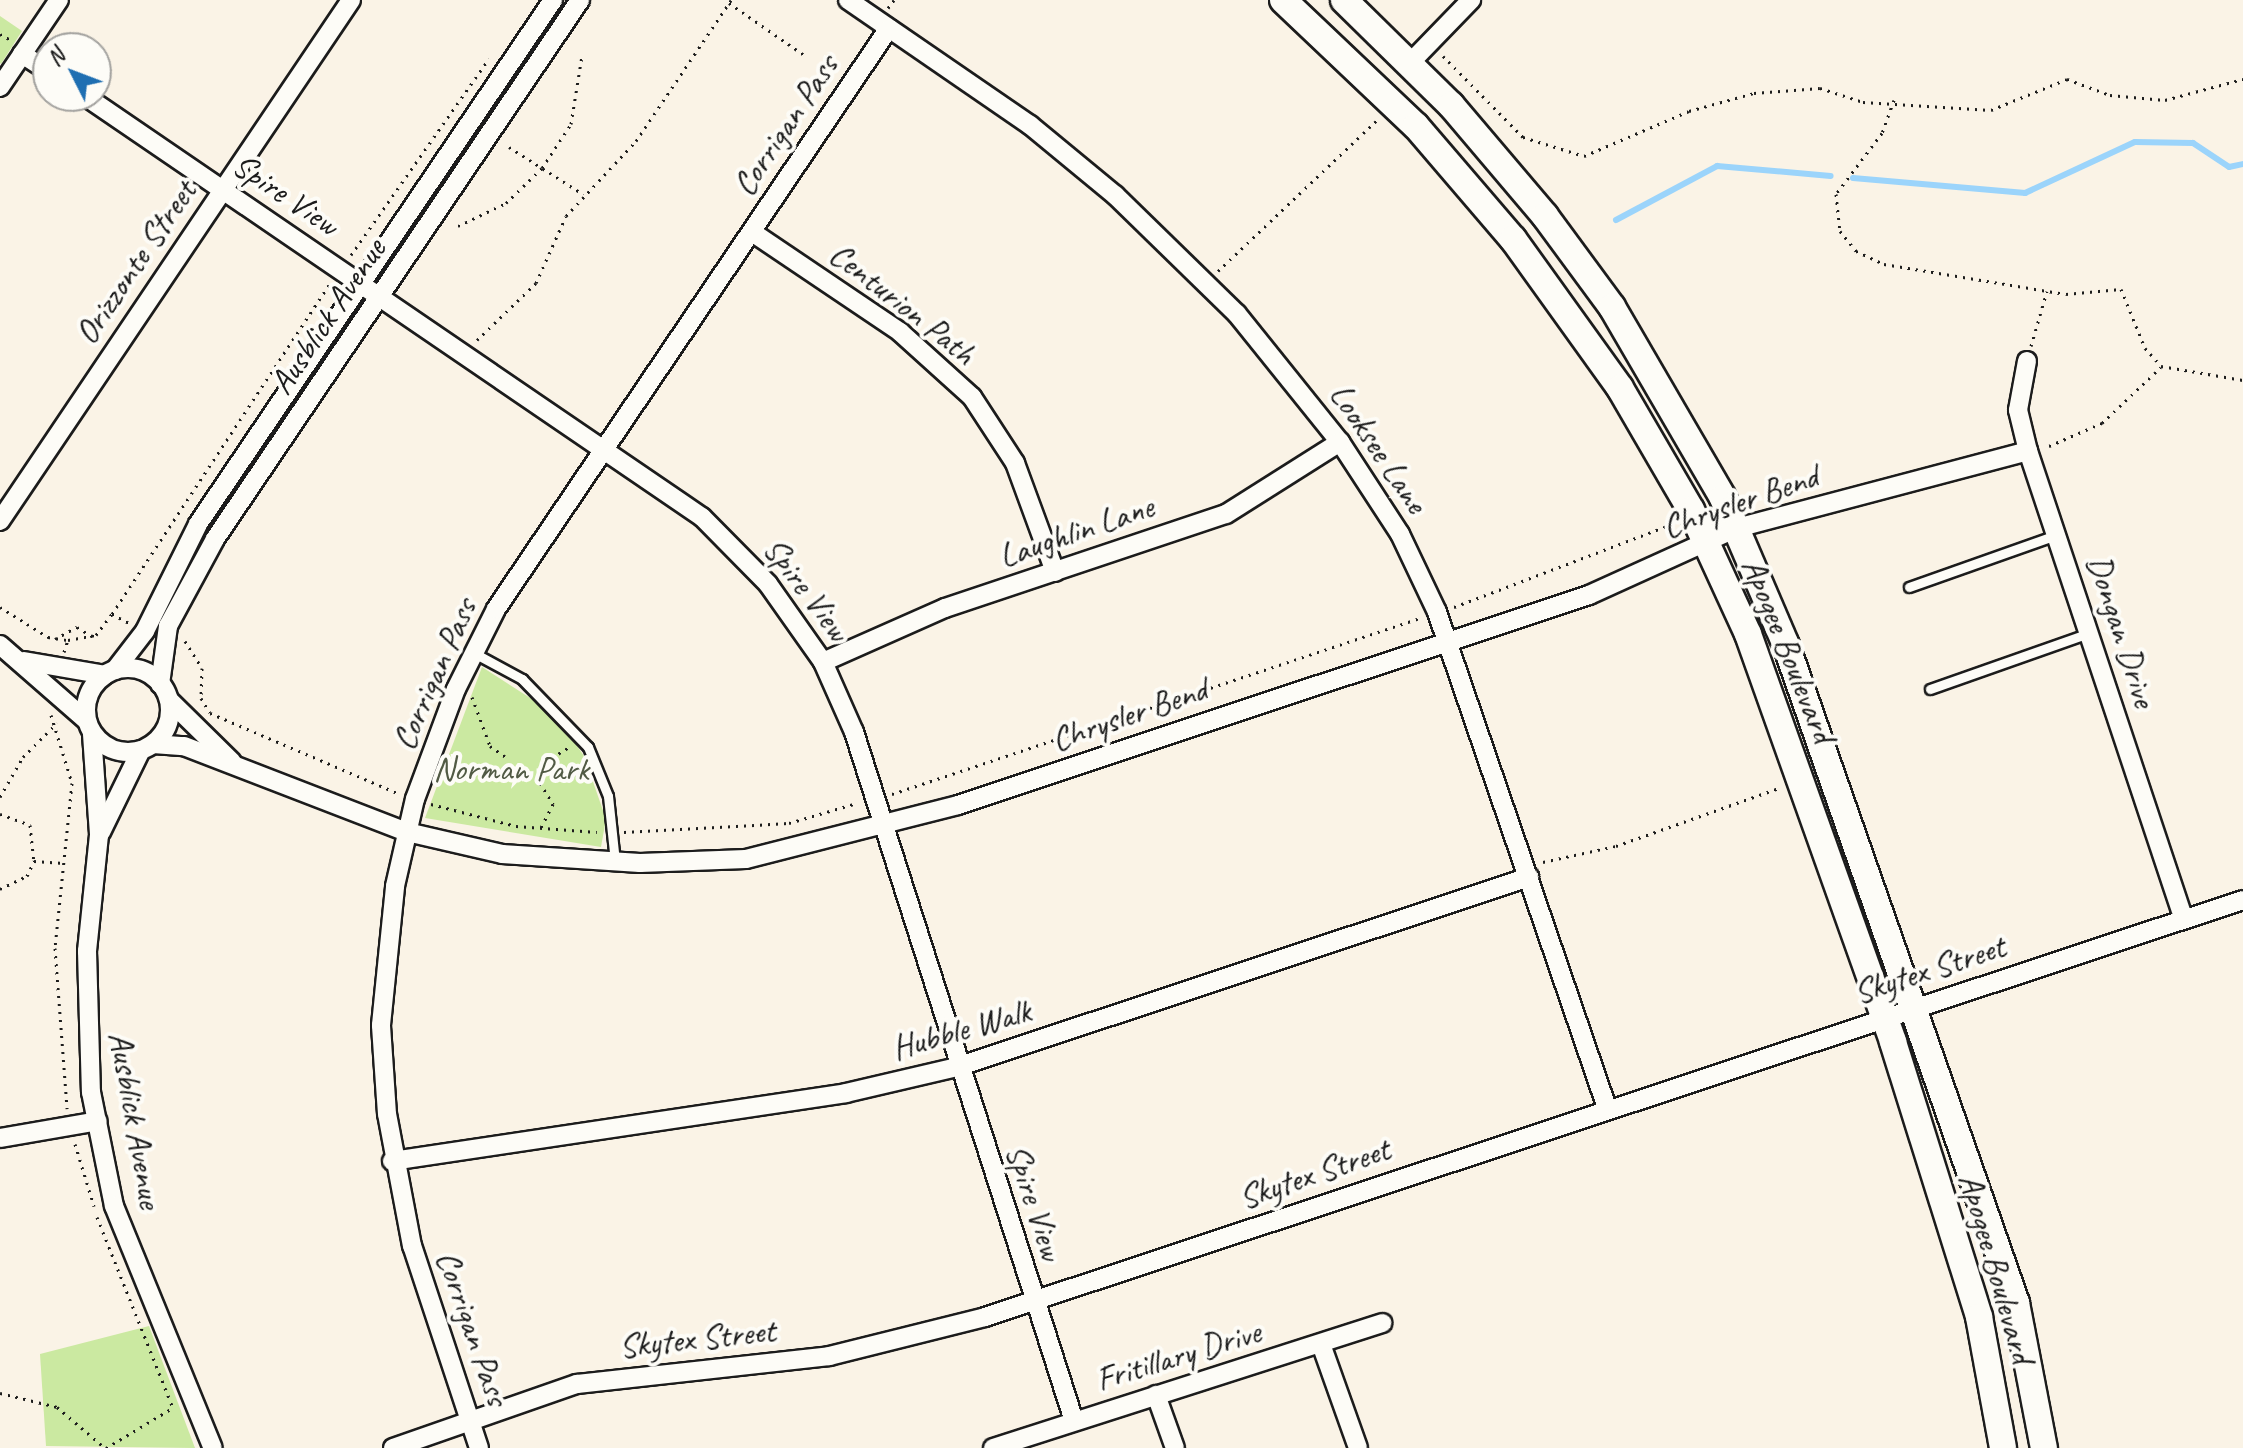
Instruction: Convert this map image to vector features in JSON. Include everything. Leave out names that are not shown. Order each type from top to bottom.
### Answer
[{"type":"street","points":[[0,87],[17,47],[59,0]]},
{"type":"street","name":"Orizzonte Street","points":[[0,521],[351,0]]},
{"type":"street","name":"Ausblick Avenue","points":[[110,672],[145,631],[198,524],[553,0]]},
{"type":"street","name":"Ausblick Avenue","points":[[165,692],[168,626],[186,589],[580,0]]},
{"type":"street","name":"Looksee Lane","points":[[848,0],[1115,195],[1237,314],[1340,442],[1400,534],[1448,641],[1607,1108]]},
{"type":"street","name":"Apogee Boulevard","points":[[1283,0],[1416,126],[1513,239],[1620,388],[1705,542],[1748,634],[1884,1017],[1979,1317],[2003,1448]]},
{"type":"street","name":"Apogee Boulevard","points":[[1344,0],[1410,63],[1545,216],[1612,307],[1737,528],[1786,645],[2016,1303],[2044,1448]]},
{"type":"street","points":[[1410,63],[1471,0]]},
{"type":"street","name":"Corrigan Pass","points":[[479,1448],[412,1246],[392,1161],[381,1025],[407,832],[434,743],[474,653],[605,448],[889,28]]},
{"type":"street","points":[[17,47],[32,59]]},
{"type":"street","name":"Spire View","points":[[109,112],[605,448],[742,552],[823,662],[854,732],[880,830],[1074,1421]]},
{"type":"street","name":"Centurion Path","points":[[752,232],[900,332],[972,397],[1015,463],[1055,572]]},
{"type":"street","name":"Dongan Drive","points":[[2027,361],[2018,410],[2028,451],[2184,919]]},
{"type":"street","name":"Laughlin Lane","points":[[823,662],[899,625],[1226,514],[1340,442]]},
{"type":"street","name":"Chrysler Bend","points":[[147,747],[234,764],[407,832],[502,854],[615,862],[746,859],[880,830],[1589,595],[1737,528],[2028,451]]},
{"type":"street","points":[[0,645],[24,661],[109,748],[147,747],[168,724],[165,692],[142,670],[110,672],[24,661]]},
{"type":"street","points":[[89,727],[88,694],[110,672]]},
{"type":"street","name":"Chrysler Bend","points":[[165,692],[234,764]]},
{"type":"street","name":"Ausblick Avenue","points":[[89,727],[99,835],[86,997],[98,1121],[114,1206],[213,1448]]},
{"type":"street","name":"Ausblick Avenue","points":[[99,835],[147,747]]},
{"type":"street","name":"Hubble Walk","points":[[392,1161],[846,1093],[957,1067],[1529,877]]},
{"type":"street","name":"Skytex Street","points":[[393,1448],[577,1384],[829,1356],[1035,1302],[1607,1108],[2243,900]]},
{"type":"street","points":[[0,1138],[98,1121]]},
{"type":"street","name":"Fritillary Drive","points":[[993,1448],[1382,1323]]},
{"type":"street","points":[[1321,1344],[1358,1448]]},
{"type":"street","points":[[1156,1395],[1175,1448]]},
{"type":"lane","points":[[1909,587],[2056,535]]},
{"type":"lane","points":[[1930,689],[2089,633]]},
{"type":"lane","points":[[474,653],[522,679],[582,738],[615,832],[615,862]]},
{"type":"path","points":[[888,8],[894,0]]},
{"type":"path","points":[[477,340],[536,283],[566,216],[636,141],[730,2],[804,55]]},
{"type":"path","points":[[0,34],[17,47]]},
{"type":"path","points":[[350,257],[494,52]]},
{"type":"path","points":[[1441,54],[1523,137],[1584,156],[1689,111],[1754,93],[1820,88],[1863,102],[1894,100],[1991,110],[2067,79],[2110,95],[2165,100],[2243,79]]},
{"type":"path","points":[[458,226],[506,203],[542,168],[571,124],[582,55]]},
{"type":"path","points":[[1894,100],[1882,133],[1839,183],[1835,208],[1846,241],[1884,264],[2047,291],[2121,289],[2145,348],[2161,366],[2243,380]]},
{"type":"path","points":[[1218,271],[1379,118]]},
{"type":"path","points":[[509,147],[585,195]]},
{"type":"path","points":[[0,607],[55,639],[93,637],[112,614],[330,284]]},
{"type":"path","points":[[2027,361],[2047,291]]},
{"type":"path","points":[[2049,446],[2111,416],[2161,366]]},
{"type":"path","points":[[1453,608],[1670,525]]},
{"type":"path","points":[[112,614],[138,628]]},
{"type":"path","points":[[887,796],[1423,617]]},
{"type":"path","points":[[55,639],[77,627],[93,637]]},
{"type":"path","points":[[172,639],[185,640],[197,657],[201,698],[210,713],[401,794]]},
{"type":"path","points":[[63,657],[68,640]]},
{"type":"path","points":[[472,697],[490,746],[507,758]]},
{"type":"path","points":[[49,712],[57,723],[72,783],[55,948],[67,1107]]},
{"type":"path","points":[[0,797],[23,757],[57,723]]},
{"type":"path","points":[[545,762],[582,738]]},
{"type":"path","points":[[540,783],[553,804],[541,828]]},
{"type":"path","points":[[1543,862],[1616,846],[1781,787]]},
{"type":"path","points":[[429,804],[541,828],[615,832],[789,823],[858,803]]},
{"type":"path","points":[[0,814],[30,825],[34,861],[27,876],[0,889]]},
{"type":"path","points":[[34,861],[64,863]]},
{"type":"path","points":[[74,1140],[108,1253],[173,1408]]},
{"type":"path","points":[[0,1393],[57,1407],[106,1448],[192,1398]]},
{"type":"green space","points":[[0,16],[22,31],[1,64],[0,63]]},
{"type":"green space","name":"Norman Park","points":[[482,667],[555,714],[584,756],[606,819],[601,847],[425,818]]},
{"type":"green space","points":[[149,1326],[195,1448],[46,1446],[40,1354]]},
{"type":"waterway","points":[[1853,178],[2025,193],[2135,142],[2193,143],[2229,167],[2243,164]]},
{"type":"waterway","points":[[1616,220],[1717,166],[1831,176]]}]
